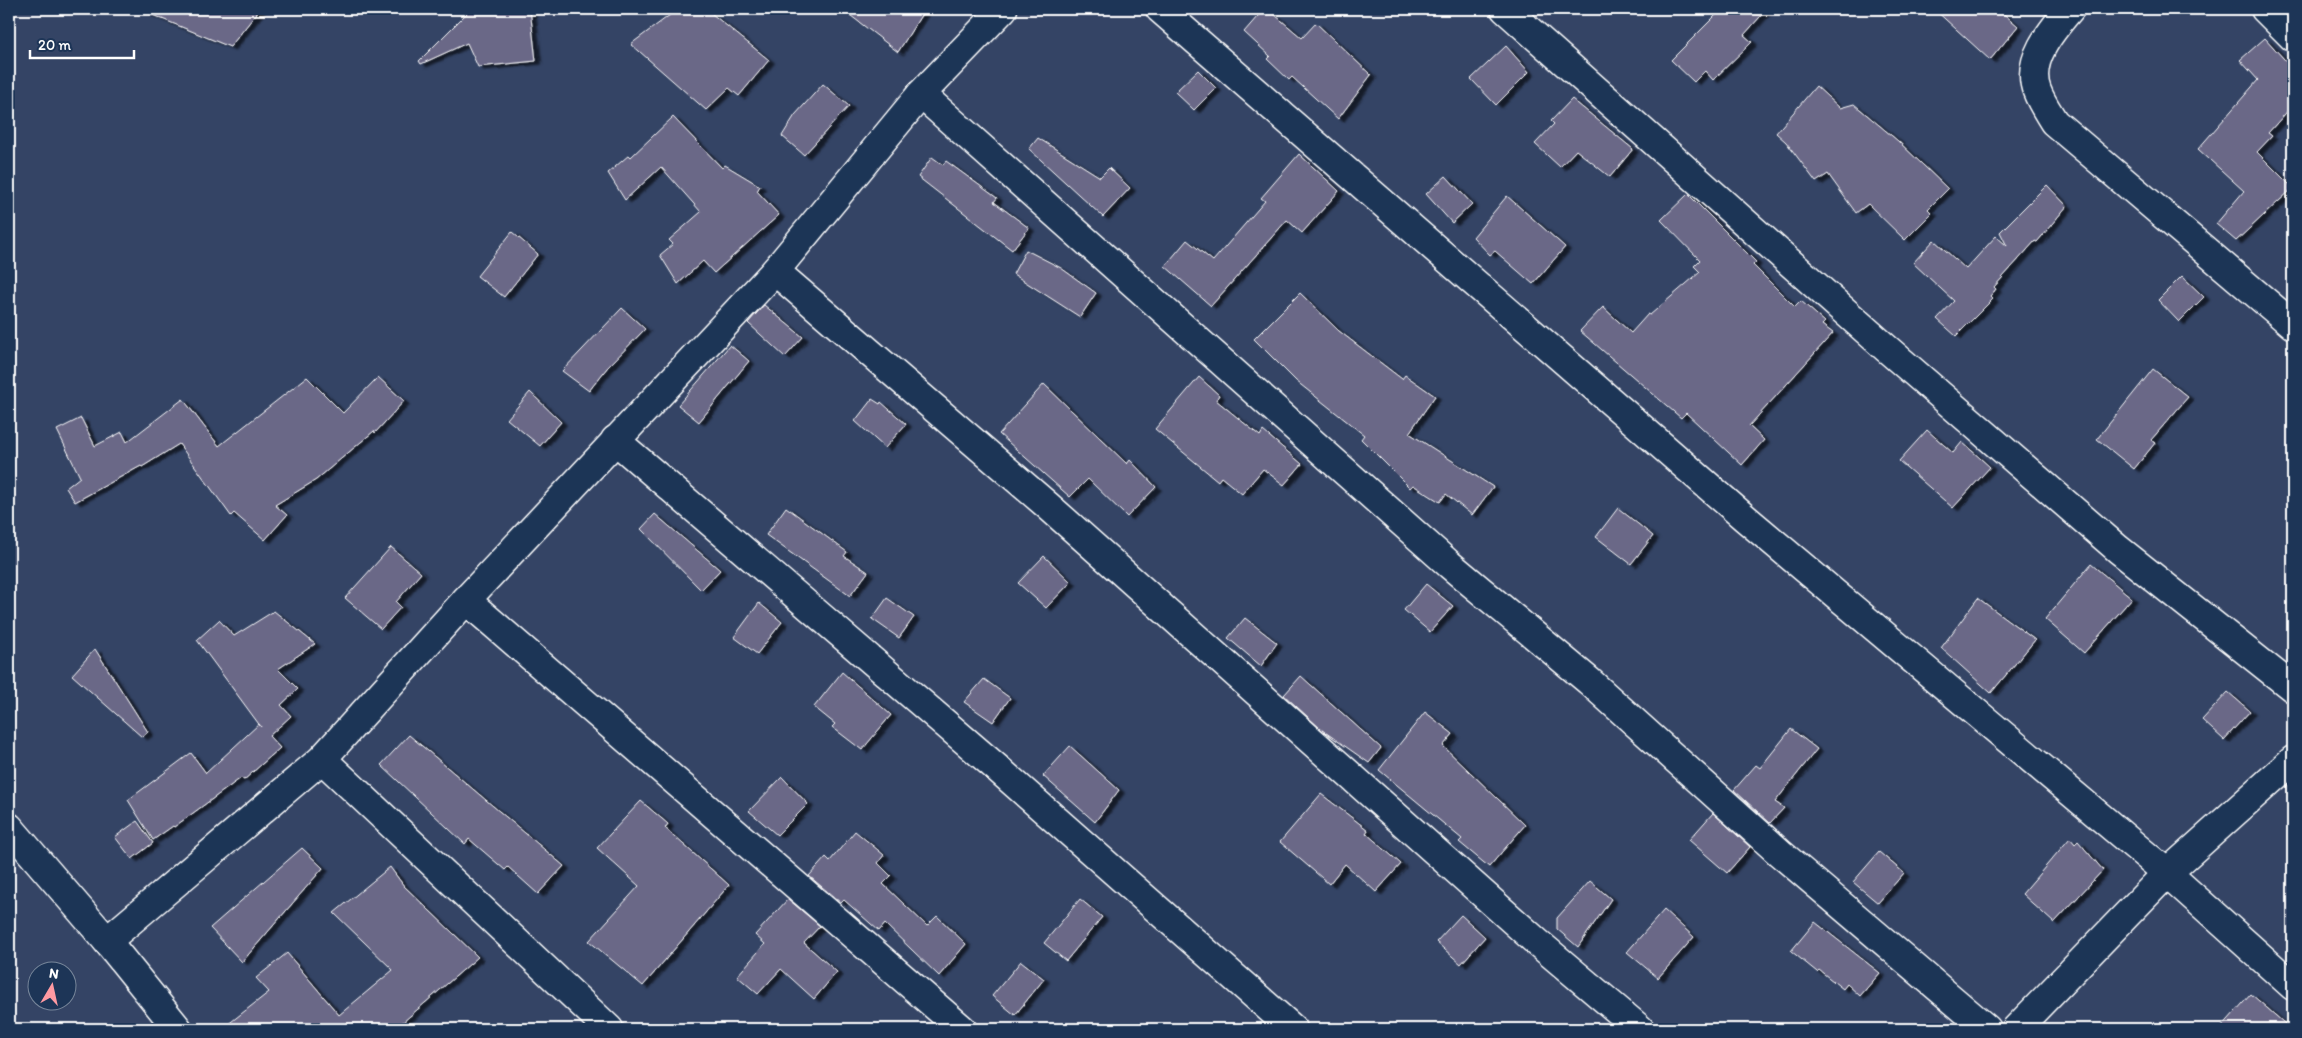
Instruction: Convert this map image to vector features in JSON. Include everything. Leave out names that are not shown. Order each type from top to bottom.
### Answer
[{"type":"street","points":[[107,941],[322,759],[466,600],[775,271],[921,94],[1002,9]]},
{"type":"street","points":[[1160,9],[1745,518],[2167,873],[2293,986]]},
{"type":"street","points":[[1505,9],[1886,348],[2118,549],[2293,688]]},
{"type":"street","points":[[2070,9],[2053,29],[2035,59],[2036,90],[2054,122],[2293,325]]},
{"type":"street","points":[[2265,9],[2293,37]]},
{"type":"street","points":[[921,94],[1450,564],[1589,681],[1780,853],[1987,1029]]},
{"type":"street","points":[[775,271],[1047,505],[1537,942],[1640,1029]]},
{"type":"street","points":[[615,440],[997,768],[1293,1029]]},
{"type":"street","points":[[466,600],[962,1029]]},
{"type":"street","points":[[322,759],[609,1029]]},
{"type":"street","points":[[2016,1029],[2167,873],[2293,760]]},
{"type":"street","points":[[9,826],[107,941],[178,1029]]},
{"type":"building","points":[[138,9],[260,9],[230,47]]},
{"type":"building","points":[[471,9],[530,9],[536,61],[478,67],[467,43],[421,64],[419,61]]},
{"type":"building","points":[[678,9],[706,9],[769,60],[739,96],[729,88],[706,110],[631,44]]},
{"type":"building","points":[[842,9],[925,9],[898,52]]},
{"type":"building","points":[[1264,9],[1268,9],[1302,38],[1316,23],[1371,75],[1338,119],[1292,77],[1289,80],[1267,59],[1270,56],[1244,32]]},
{"type":"building","points":[[1722,9],[1767,9],[1744,35],[1752,42],[1713,80],[1705,71],[1694,82],[1671,60]]},
{"type":"building","points":[[1934,9],[1998,9],[2018,26],[1990,60]]},
{"type":"building","points":[[2265,38],[2293,69],[2293,105],[2268,133],[2272,136],[2257,152],[2293,188],[2236,241],[2216,224],[2244,191],[2198,149],[2258,80],[2240,60]]},
{"type":"building","points":[[1506,46],[1529,72],[1496,105],[1471,79]]},
{"type":"building","points":[[1198,70],[1216,88],[1194,110],[1175,92]]},
{"type":"building","points":[[823,84],[849,106],[804,155],[782,136],[795,115]]},
{"type":"building","points":[[1816,86],[1840,108],[1854,104],[1898,141],[1948,189],[1928,209],[1932,213],[1905,240],[1868,204],[1856,213],[1828,174],[1816,182],[1786,142],[1776,133]]},
{"type":"building","points":[[1572,99],[1633,149],[1610,177],[1576,150],[1560,167],[1535,144],[1554,124],[1551,121]]},
{"type":"building","points":[[673,117],[722,168],[725,165],[760,186],[757,191],[779,215],[714,273],[703,261],[678,284],[660,255],[673,244],[669,240],[701,212],[661,167],[625,200],[608,173],[629,155],[631,157]]},
{"type":"building","points":[[1038,138],[1100,177],[1109,168],[1130,188],[1103,217],[1029,149]]},
{"type":"building","points":[[1299,154],[1339,191],[1302,233],[1287,220],[1211,306],[1165,266],[1187,240],[1213,261],[1265,201],[1261,198]]},
{"type":"building","points":[[932,157],[943,165],[946,161],[997,198],[994,202],[1029,228],[1012,250],[918,177]]},
{"type":"building","points":[[1446,176],[1472,204],[1452,223],[1426,194]]},
{"type":"building","points":[[2047,185],[2067,206],[2037,242],[2035,241],[1994,287],[1996,289],[1990,296],[1993,299],[1956,336],[1937,319],[1954,301],[1913,263],[1934,240],[1966,269],[1996,236],[2007,246],[2000,232]]},
{"type":"building","points":[[1688,194],[1756,262],[1753,265],[1795,307],[1801,301],[1825,322],[1822,325],[1833,333],[1749,426],[1764,440],[1742,465],[1686,413],[1681,418],[1580,331],[1603,307],[1631,333],[1648,314],[1650,315],[1700,272],[1694,266],[1700,260],[1661,220]]},
{"type":"building","points":[[1507,196],[1565,247],[1533,284],[1495,251],[1490,255],[1473,237]]},
{"type":"building","points":[[512,232],[538,254],[504,297],[477,276]]},
{"type":"building","points":[[1026,250],[1061,268],[1096,293],[1080,317],[1013,274]]},
{"type":"building","points":[[2182,276],[2204,297],[2179,322],[2158,300]]},
{"type":"building","points":[[1300,293],[1339,331],[1402,379],[1405,375],[1435,396],[1409,433],[1493,487],[1472,515],[1446,494],[1440,502],[1413,485],[1410,488],[1361,439],[1364,435],[1296,381],[1254,339]]},
{"type":"building","points":[[764,305],[803,337],[785,357],[748,323]]},
{"type":"building","points":[[622,308],[645,329],[607,368],[589,391],[562,371]]},
{"type":"building","points":[[730,345],[749,361],[699,422],[678,405]]},
{"type":"building","points":[[2153,369],[2188,397],[2151,440],[2155,443],[2134,469],[2097,439]]},
{"type":"building","points":[[307,377],[343,413],[378,377],[404,401],[375,433],[374,431],[316,480],[275,505],[287,515],[265,540],[234,513],[231,516],[179,444],[142,467],[75,502],[66,488],[80,477],[57,430],[81,418],[95,446],[122,432],[127,442],[183,399],[219,446]]},
{"type":"building","points":[[1199,377],[1219,395],[1216,400],[1260,436],[1263,431],[1302,464],[1284,485],[1263,469],[1242,494],[1221,477],[1218,481],[1155,429]]},
{"type":"building","points":[[1044,384],[1127,464],[1130,460],[1156,487],[1127,517],[1088,479],[1070,497],[999,434]]},
{"type":"building","points":[[530,392],[561,422],[540,446],[507,419]]},
{"type":"building","points":[[872,399],[880,404],[881,402],[906,424],[885,448],[855,421]]},
{"type":"building","points":[[1927,430],[1953,453],[1962,442],[1990,467],[1953,508],[1899,461]]},
{"type":"building","points":[[786,507],[847,552],[844,556],[868,572],[850,596],[766,535]]},
{"type":"building","points":[[1618,508],[1653,536],[1631,564],[1596,537]]},
{"type":"building","points":[[655,514],[720,570],[701,590],[641,529]]},
{"type":"building","points":[[391,547],[421,573],[396,602],[401,607],[381,629],[345,598]]},
{"type":"building","points":[[1044,556],[1071,582],[1046,608],[1018,583]]},
{"type":"building","points":[[2091,564],[2132,598],[2084,653],[2045,619]]},
{"type":"building","points":[[1426,584],[1453,606],[1430,632],[1404,610]]},
{"type":"building","points":[[887,598],[914,617],[899,638],[872,619]]},
{"type":"building","points":[[1978,598],[2035,640],[1991,693],[1941,648]]},
{"type":"building","points":[[759,603],[782,622],[757,654],[734,637]]},
{"type":"building","points":[[274,611],[315,644],[278,669],[298,689],[281,705],[291,716],[269,736],[280,748],[244,780],[241,778],[153,840],[128,800],[191,753],[206,773],[259,724],[197,640],[219,620],[234,636]]},
{"type":"building","points":[[1245,618],[1277,643],[1261,666],[1228,638]]},
{"type":"building","points":[[95,649],[148,732],[142,737],[72,675]]},
{"type":"building","points":[[842,672],[891,715],[862,750],[832,727],[835,724],[814,707]]},
{"type":"building","points":[[1301,676],[1381,748],[1369,763],[1322,730],[1284,695]]},
{"type":"building","points":[[984,679],[1010,698],[993,722],[964,702]]},
{"type":"building","points":[[2228,692],[2250,711],[2224,740],[2202,720]]},
{"type":"building","points":[[1425,712],[1453,734],[1443,746],[1525,825],[1489,867],[1459,842],[1462,839],[1379,770]]},
{"type":"building","points":[[1791,729],[1817,749],[1775,802],[1784,808],[1770,823],[1734,790],[1756,765],[1760,768]]},
{"type":"building","points":[[409,735],[564,866],[538,894],[508,867],[505,870],[469,839],[465,844],[381,765]]},
{"type":"building","points":[[1070,746],[1119,790],[1095,822],[1043,776]]},
{"type":"building","points":[[782,777],[808,804],[777,835],[749,811]]},
{"type":"building","points":[[1321,794],[1368,830],[1366,833],[1401,864],[1376,892],[1345,864],[1329,884],[1280,842]]},
{"type":"building","points":[[641,801],[668,824],[665,828],[729,885],[643,986],[589,941],[639,886],[597,848]]},
{"type":"building","points":[[1713,813],[1750,847],[1727,873],[1689,840]]},
{"type":"building","points":[[137,821],[153,843],[132,859],[115,837]]},
{"type":"building","points":[[855,831],[884,855],[878,863],[891,876],[883,884],[927,926],[937,916],[966,944],[939,976],[885,924],[879,931],[844,900],[841,903],[809,876],[826,857],[830,861]]},
{"type":"building","points":[[2070,838],[2075,844],[2078,841],[2103,870],[2054,923],[2022,894]]},
{"type":"building","points":[[302,848],[323,868],[242,962],[210,928]]},
{"type":"building","points":[[1879,852],[1904,873],[1878,903],[1853,882]]},
{"type":"building","points":[[390,867],[404,886],[478,957],[395,1029],[222,1029],[269,992],[256,978],[287,953],[339,1015],[393,970],[334,913]]},
{"type":"building","points":[[1590,881],[1611,899],[1578,947],[1557,929],[1557,918]]},
{"type":"building","points":[[788,899],[820,926],[804,943],[837,972],[814,999],[781,969],[758,994],[737,976],[765,944],[755,935]]},
{"type":"building","points":[[1080,899],[1102,917],[1066,961],[1044,943]]},
{"type":"building","points":[[1664,910],[1694,937],[1658,978],[1627,952]]},
{"type":"building","points":[[1461,915],[1485,937],[1461,964],[1436,942]]},
{"type":"building","points":[[1815,922],[1880,973],[1860,996],[1847,984],[1843,989],[1819,970],[1817,972],[1791,951]]},
{"type":"building","points":[[1021,961],[1044,979],[1015,1015],[992,996]]},
{"type":"building","points":[[2251,994],[2291,1029],[2220,1029]]}]
